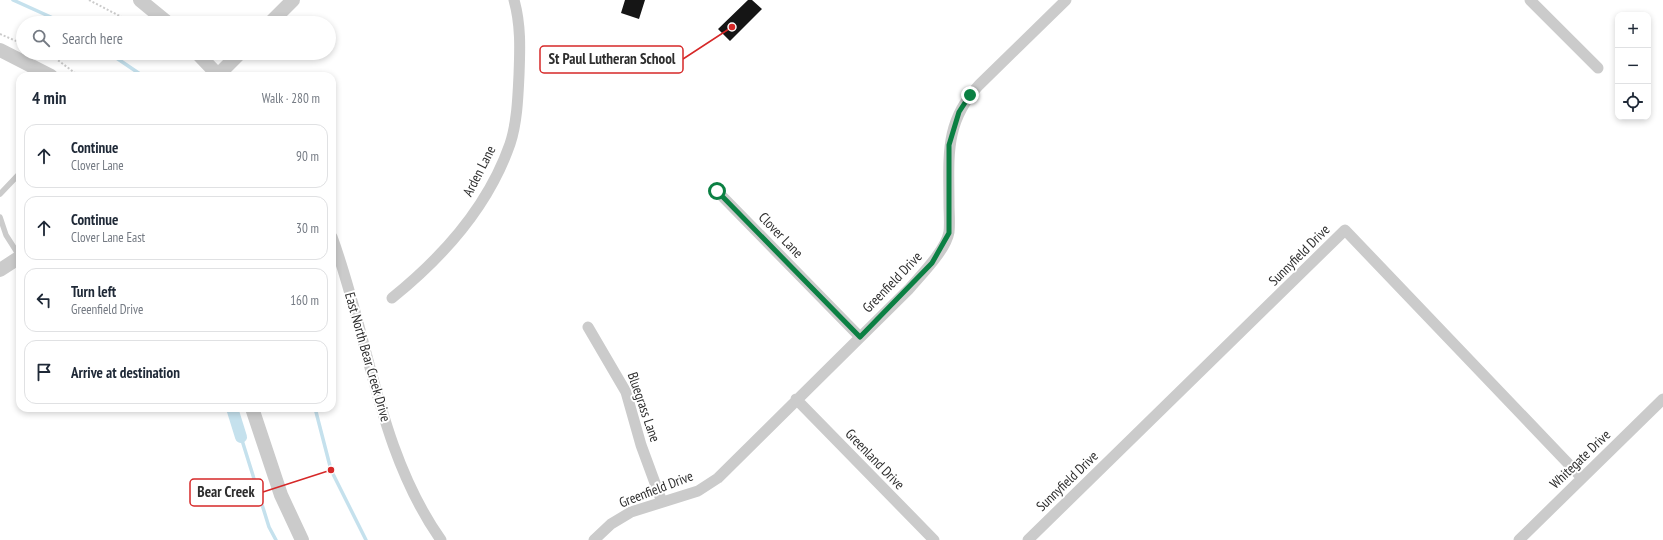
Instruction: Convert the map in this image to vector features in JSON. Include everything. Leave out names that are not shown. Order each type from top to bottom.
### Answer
[{"type":"street","points":[[140,0],[159,16]]},
{"type":"street","points":[[277,16],[293,0]]},
{"type":"street","name":"Arden Lane","points":[[392,298],[432,264],[456,238],[497,175],[505,156],[512,136],[519,83],[521,39],[514,0]]},
{"type":"street","name":"Greenfield Drive","points":[[594,540],[611,524],[631,512],[698,491],[718,478],[932,263],[949,233],[948,158],[952,131],[959,112],[970,95],[979,85],[1066,0]]},
{"type":"street","points":[[1530,0],[1598,68]]},
{"type":"street","points":[[0,50],[16,58]]},
{"type":"street","points":[[20,60],[43,72]]},
{"type":"street","points":[[203,60],[214,72]]},
{"type":"street","points":[[222,72],[233,60]]},
{"type":"street","name":"Clover Lane","points":[[717,191],[860,337]]},
{"type":"street","name":"Sunnyfield Drive","points":[[1028,540],[1345,230],[1582,478]]},
{"type":"street","name":"East North Bear Creek Drive","points":[[336,248],[342,265],[379,404],[410,486],[441,540]]},
{"type":"street","points":[[0,270],[16,260]]},
{"type":"street","name":"Bluegrass Lane","points":[[588,327],[626,392],[641,444],[662,502]]},
{"type":"street","name":"Greenland Drive","points":[[796,399],[934,540]]},
{"type":"street","name":"Whitegate Drive","points":[[1519,540],[1663,399]]},
{"type":"street","points":[[253,412],[281,495],[302,540]]},
{"type":"lane","points":[[0,194],[16,177]]},
{"type":"lane","points":[[0,217],[6,235],[16,251]]},
{"type":"path","points":[[89,0],[120,16]]},
{"type":"path","points":[[0,34],[16,41]]},
{"type":"path","points":[[58,60],[73,72]]},
{"type":"building","points":[[625,0],[645,0],[639,19],[621,13]]},
{"type":"building","points":[[748,0],[752,0],[762,9],[730,41],[718,29]]},
{"type":"waterway","points":[[13,0],[48,16]]},
{"type":"waterway","points":[[119,60],[137,72]]},
{"type":"waterway","points":[[233,412],[241,437]]},
{"type":"waterway","points":[[316,412],[331,470],[366,540]]},
{"type":"waterway","points":[[241,437],[269,527],[276,540]]},
{"type":"place","name":"St Paul Lutheran School","points":[[732,27]]},
{"type":"place","name":"Bear Creek","points":[[331,470]]},
{"type":"route","points":[[717,191],[860,337],[909,289],[932,263],[949,233],[949,145],[959,112],[970,95]]}]
